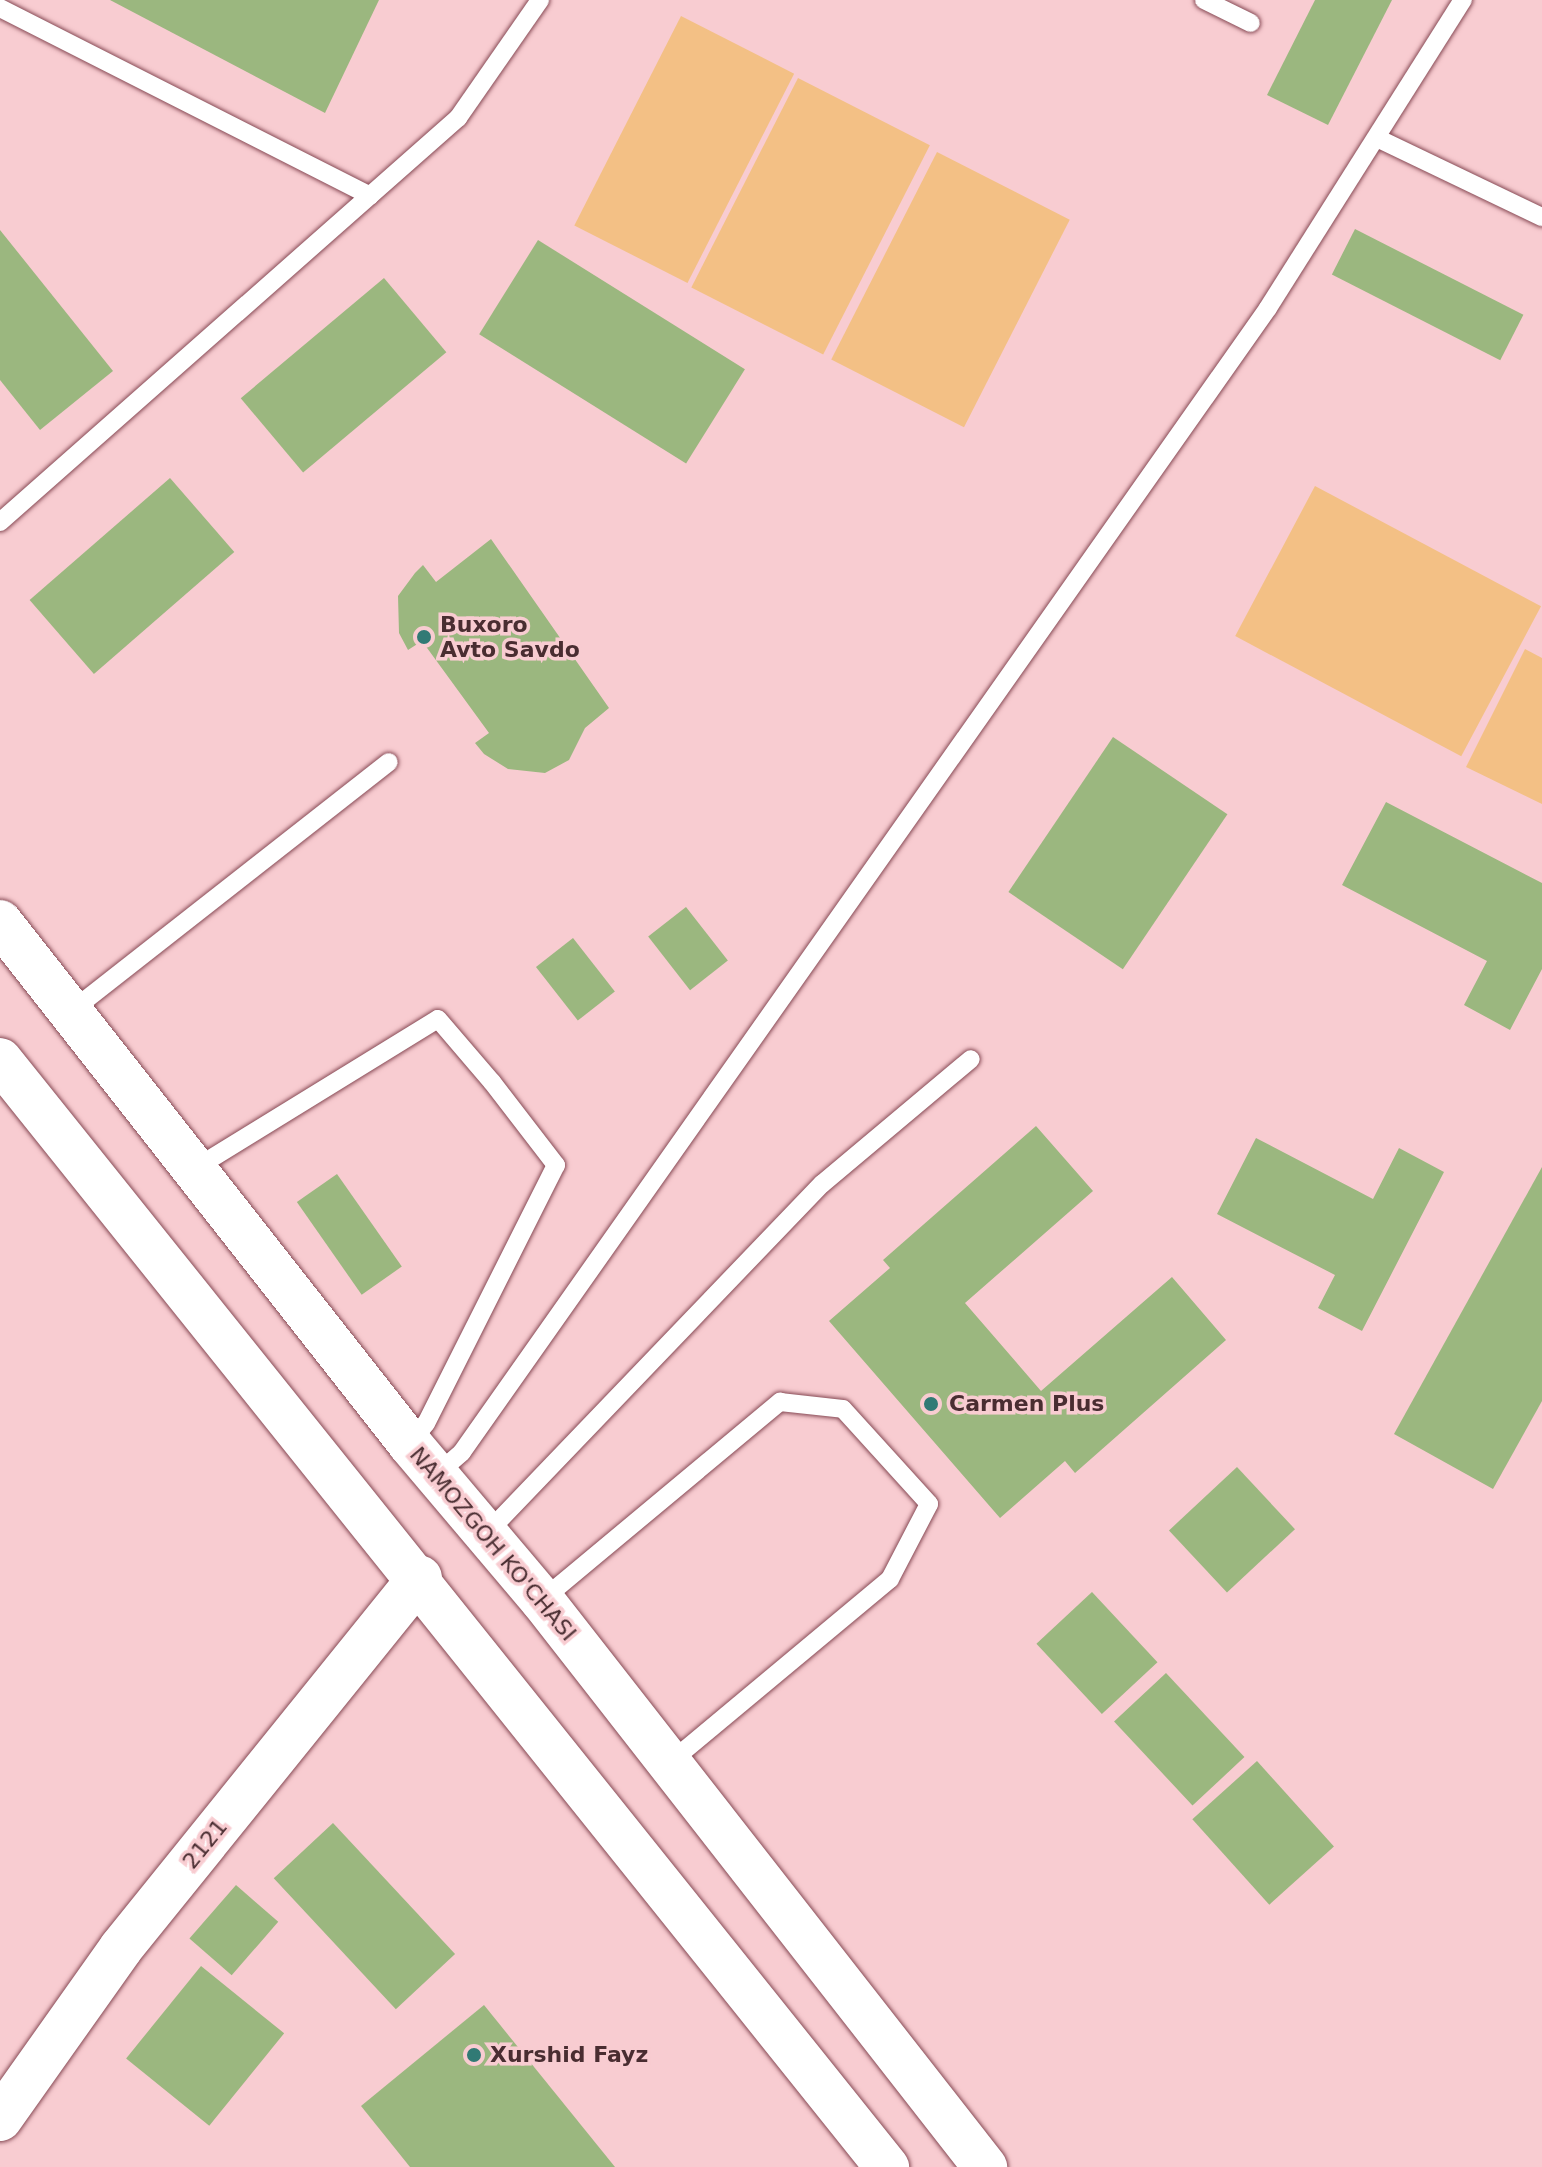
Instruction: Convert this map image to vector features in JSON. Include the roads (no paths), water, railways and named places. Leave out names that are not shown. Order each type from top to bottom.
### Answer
[{"type":"main road","name":"NAMOZGOH KO'CHASI","points":[[0,922],[68,1014],[424,1459],[542,1600],[667,1764],[985,2167]]},
{"type":"main road","points":[[0,1060],[420,1578],[887,2167]]},
{"type":"main road","name":"2121","points":[[0,2119],[121,1948],[420,1578]]},
{"type":"lane","points":[[0,522],[458,118],[540,0]]},
{"type":"lane","points":[[1204,0],[1251,23]]},
{"type":"lane","points":[[194,1169],[438,1019],[556,1165],[426,1423],[424,1459],[462,1452],[1259,321],[1379,139],[1463,0]]},
{"type":"lane","points":[[0,8],[370,196]]},
{"type":"lane","points":[[1379,139],[1542,217]]},
{"type":"lane","points":[[68,1014],[389,762]]},
{"type":"lane","points":[[487,1533],[822,1184],[971,1059]]},
{"type":"lane","points":[[542,1600],[780,1402],[843,1409],[929,1504],[890,1579],[667,1764]]},
{"type":"place","name":"Buxoro Avto Savdo","points":[[424,637]]},
{"type":"place","name":"Carmen Plus","points":[[931,1404]]},
{"type":"place","name":"Xurshid Fayz","points":[[474,2055]]}]
